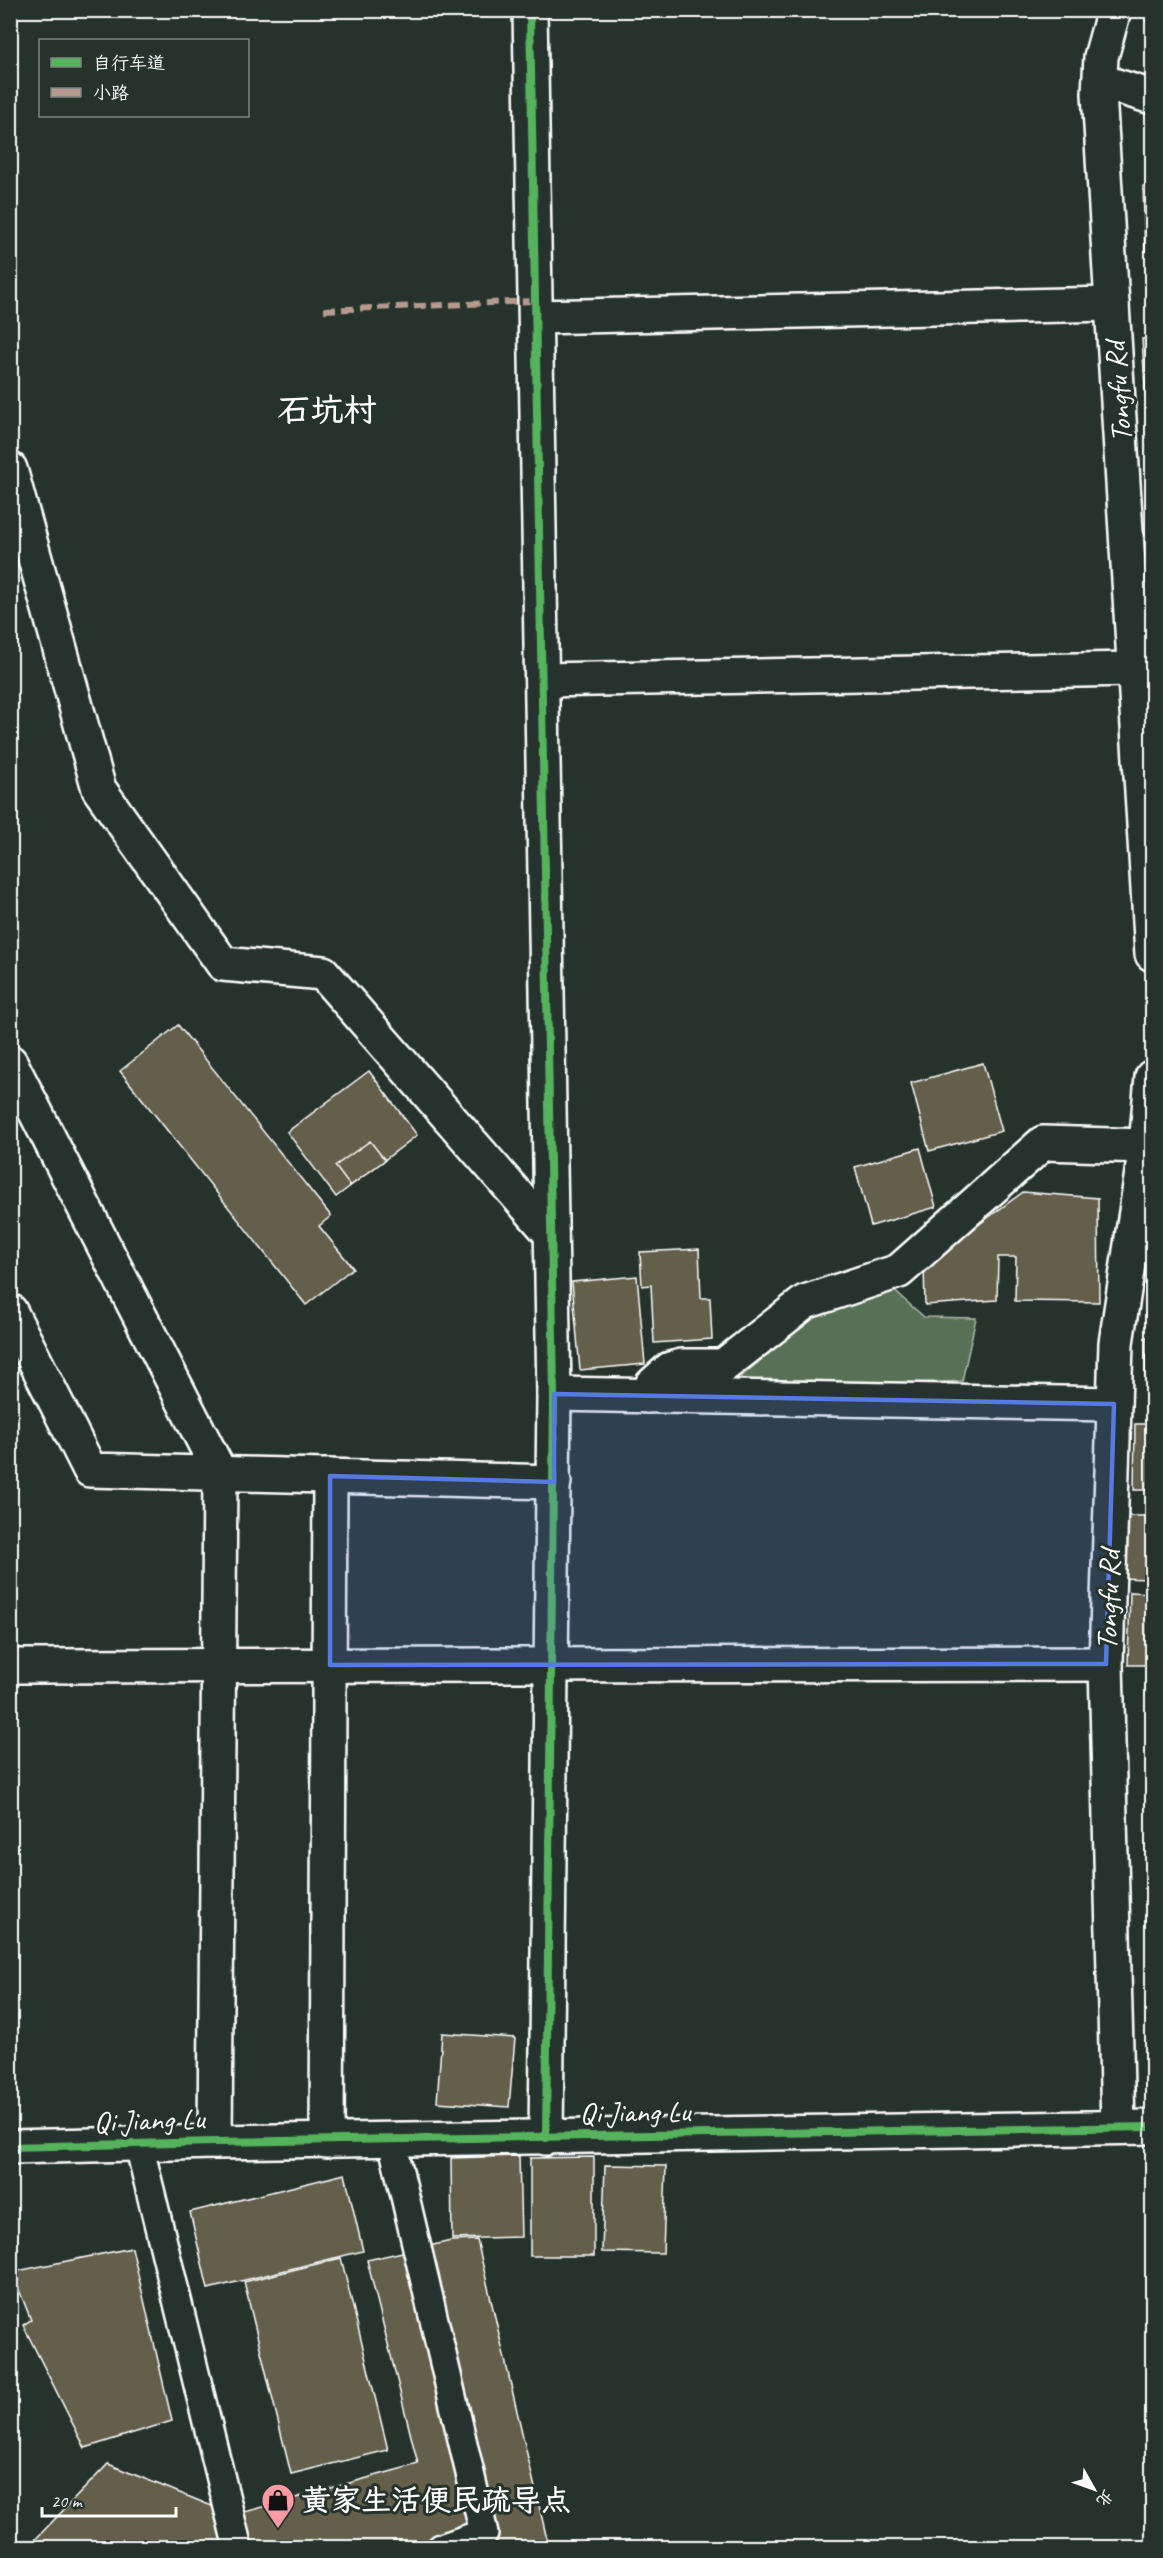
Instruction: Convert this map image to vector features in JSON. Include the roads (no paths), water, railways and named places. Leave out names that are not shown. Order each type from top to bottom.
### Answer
[{"type":"street","points":[[530,10],[554,1394],[546,2138]]},
{"type":"street","name":"Tongfu Rd","points":[[1114,10],[1101,57],[1100,81],[1152,954]]},
{"type":"street","points":[[1100,81],[1152,97]]},
{"type":"street","points":[[536,317],[1113,304]]},
{"type":"street","points":[[10,469],[99,789],[223,964],[323,973],[551,1234]]},
{"type":"street","points":[[542,680],[1135,669]]},
{"type":"street","points":[[10,1062],[220,1473],[215,2142]]},
{"type":"street","name":"Tongfu Rd","points":[[1118,2126],[1106,1665],[1114,1404],[1116,1343],[1145,1198],[1146,1146],[1152,1077]]},
{"type":"street","points":[[647,1396],[660,1376],[670,1369],[682,1366],[723,1366],[805,1302],[899,1271],[1043,1143],[1146,1146]]},
{"type":"street","points":[[10,1311],[90,1470],[554,1482]]},
{"type":"street","points":[[554,1394],[1114,1404]]},
{"type":"street","points":[[327,2141],[330,1476]]},
{"type":"street","points":[[10,1668],[15,1665],[1106,1665]]},
{"type":"street","name":"Qi Jiang Lu","points":[[10,2147],[1152,2127]]},
{"type":"lane","points":[[392,2141],[484,2534],[441,2547]]},
{"type":"lane","points":[[139,2145],[238,2547]]},
{"type":"place","name":"黄家生活便民疏导点","points":[[278,2529]]},
{"type":"district","name":"石坑村","points":[[327,409]]}]
